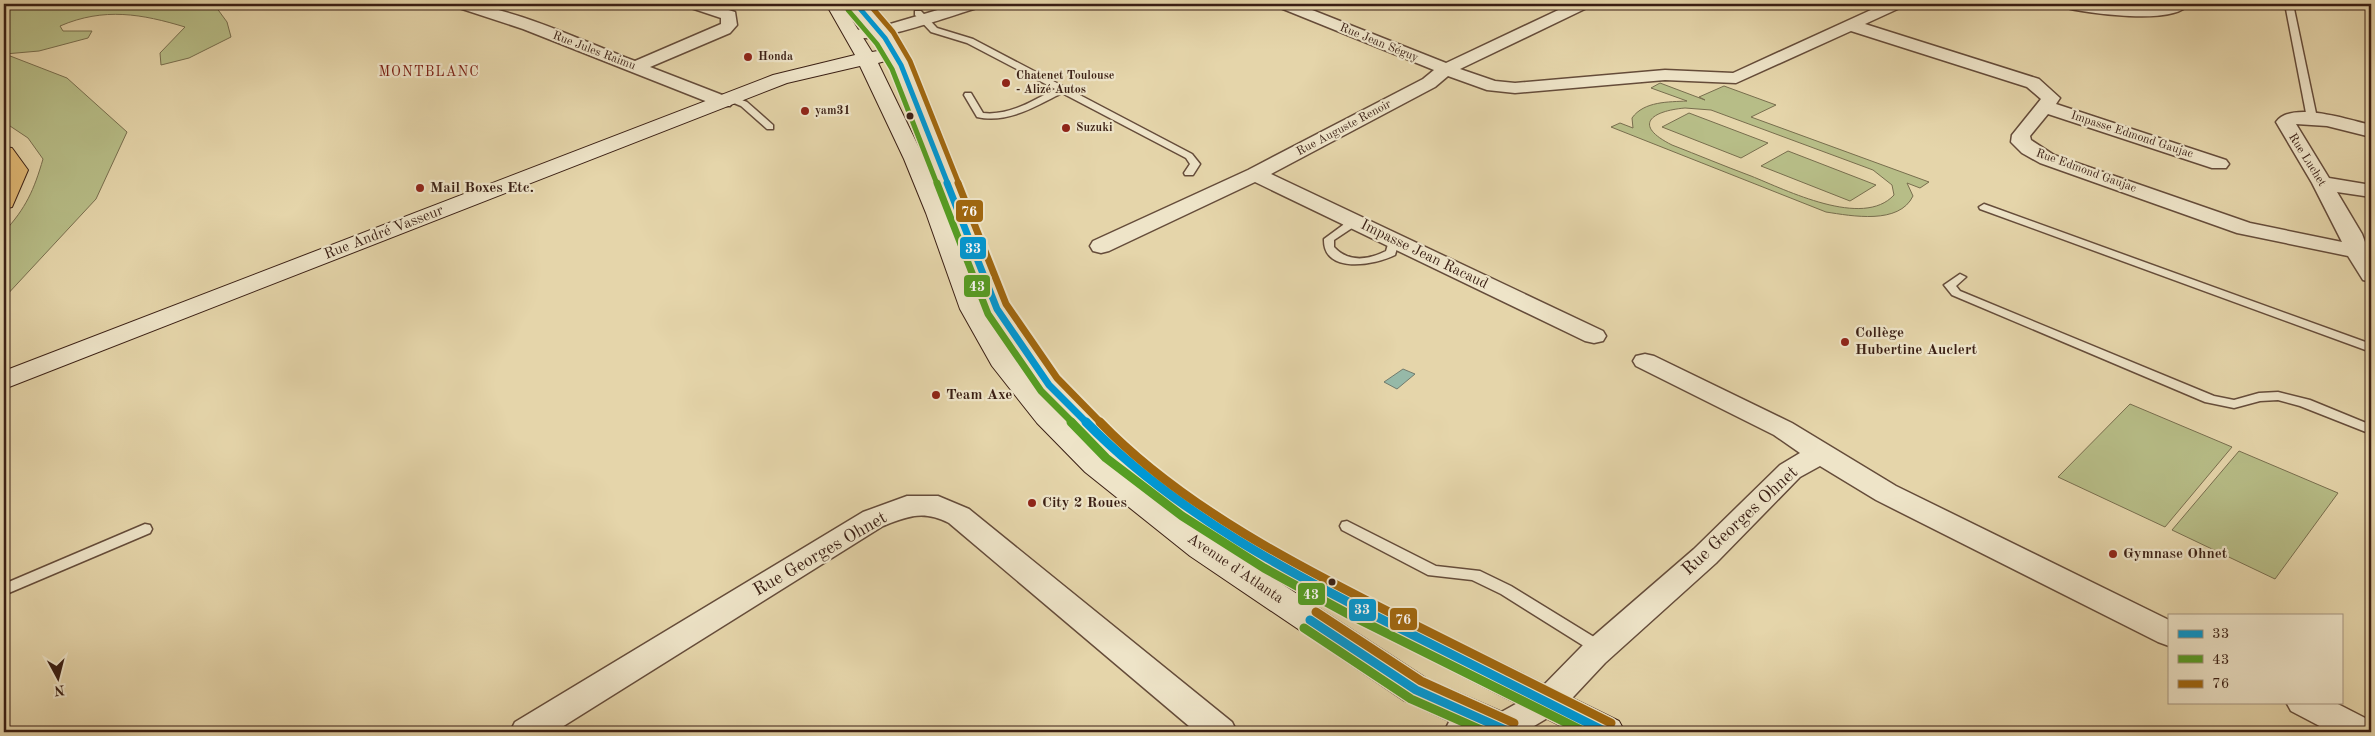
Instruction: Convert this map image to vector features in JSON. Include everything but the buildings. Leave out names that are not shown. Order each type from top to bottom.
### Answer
[{"type":"highway","points":[[4,153],[17,170],[4,202]]},
{"type":"main road","name":"Avenue d'Atlanta","points":[[834,4],[852,31],[927,184],[973,309],[1002,360],[1023,389],[1066,436],[1118,483],[1202,548],[1416,690],[1504,731]]},
{"type":"main road","name":"Avenue d'Atlanta","points":[[856,4],[876,26],[899,60],[997,309],[1020,347],[1050,386],[1089,428],[1158,487],[1245,543],[1342,598],[1549,701],[1606,732]]},
{"type":"main road","name":"Rue André Vasseur","points":[[4,381],[764,86],[869,64],[899,60]]},
{"type":"main road","points":[[1281,600],[1386,620]]},
{"type":"street","name":"Rue Jules Raimu","points":[[462,4],[529,26],[728,100]]},
{"type":"street","points":[[636,67],[724,30],[729,25],[729,15],[694,4]]},
{"type":"street","points":[[920,16],[967,4]]},
{"type":"street","points":[[852,31],[974,4]]},
{"type":"street","name":"Rue Jean Séguy","points":[[1284,4],[1446,69],[1493,86],[1515,88],[1665,75],[1720,79],[1736,78],[1896,4]]},
{"type":"street","name":"Rue Auguste Renoir","points":[[1101,246],[1255,174],[1429,83],[1446,69],[1583,4]]},
{"type":"street","points":[[2068,4],[2107,10],[2137,11],[2174,7],[2182,4]]},
{"type":"street","points":[[1850,25],[2034,83],[2051,98],[2046,106]]},
{"type":"street","name":"Impasse Edmond Gaujac","points":[[2046,106],[2219,164]]},
{"type":"street","name":"Rue Edmond Gaujac","points":[[2046,106],[2021,134],[2021,142],[2029,149],[2048,159],[2245,228],[2359,241]]},
{"type":"street","name":"Rue Luchet","points":[[2371,131],[2312,118],[2294,118],[2285,122],[2359,241],[2371,275]]},
{"type":"street","name":"Impasse Jean Racaud","points":[[1255,174],[1594,336]]},
{"type":"street","points":[[2322,183],[2371,191]]},
{"type":"street","points":[[1645,361],[1783,429],[1886,494],[2168,634]]},
{"type":"street","name":"Rue Georges Ohnet","points":[[1462,732],[1504,731],[1549,701],[1601,649],[1705,556],[1790,471],[1820,454]]},
{"type":"street","name":"Rue Georges Ohnet","points":[[527,732],[873,519],[907,506],[938,506],[959,516],[1220,732]]},
{"type":"street","points":[[2306,704],[2361,732]]},
{"type":"lane","points":[[2289,4],[2312,118]]},
{"type":"lane","points":[[920,16],[934,30],[970,41],[1189,156],[1195,164],[1189,173]]},
{"type":"lane","points":[[968,95],[980,115],[989,118],[1001,116],[1061,90]]},
{"type":"lane","points":[[728,100],[744,104],[770,127]]},
{"type":"lane","points":[[1984,207],[2371,348]]},
{"type":"lane","points":[[1350,219],[1348,226],[1330,239],[1328,247],[1338,258],[1353,262],[1380,259],[1391,253],[1394,241]]},
{"type":"lane","points":[[1960,277],[1950,285],[1956,293],[2210,399],[2234,404],[2259,397],[2278,396],[2305,404],[2371,430]]},
{"type":"lane","points":[[1347,526],[1433,571],[1476,575],[1498,586],[1601,649]]},
{"type":"lane","points":[[4,590],[145,529]]},
{"type":"green space","points":[[4,4],[218,4],[216,7],[227,22],[231,37],[189,58],[161,65],[160,53],[185,27],[123,14],[92,16],[60,26],[63,31],[92,31],[88,38],[39,51],[5,54],[67,78],[127,132],[96,199],[4,298],[4,232],[18,215],[28,198],[43,159],[28,138],[4,122]]},
{"type":"green space","points":[[1660,83],[1705,100],[1699,97],[1724,86],[1776,105],[1751,117],[1929,182],[1920,188],[1907,183],[1913,196],[1906,205],[1886,215],[1861,216],[1826,212],[1611,127],[1620,123],[1633,128],[1632,118],[1637,112],[1650,105],[1687,101],[1651,88]],"holes":[[[1685,108],[1711,110],[1873,170],[1892,185],[1894,195],[1880,205],[1864,208],[1844,208],[1803,197],[1672,145],[1652,131],[1650,125],[1651,120],[1663,112]]]},
{"type":"green space","points":[[1689,113],[1768,143],[1741,158],[1662,127]]},
{"type":"green space","points":[[1788,151],[1876,185],[1850,201],[1761,166]]},
{"type":"green space","points":[[2130,404],[2232,447],[2165,527],[2058,477]]},
{"type":"green space","points":[[2239,451],[2338,493],[2275,579],[2172,530]]},
{"type":"shaded area","points":[[1403,369],[1415,374],[1397,389],[1384,382]]},
{"type":"transit line","name":"33","points":[[856,4],[885,38],[901,65],[997,309],[1049,385],[1114,451],[1188,508],[1269,560],[1355,606],[1606,732]]},
{"type":"transit line","name":"76","points":[[869,4],[893,32],[910,61],[1006,304],[1057,378],[1120,443],[1194,500],[1274,551],[1359,597],[1611,723]]},
{"type":"transit line","name":"43","points":[[848,10],[877,44],[892,69],[988,314],[1041,391],[1106,458],[1182,516],[1264,568],[1350,615],[1585,732]]},
{"type":"transit line","name":"76","points":[[1316,612],[1421,681],[1514,723]]},
{"type":"transit line","name":"33","points":[[1310,620],[1416,690],[1510,732]]},
{"type":"transit line","name":"43","points":[[1304,628],[1411,699],[1486,732]]},
{"type":"place","name":"Honda","points":[[748,57]]},
{"type":"place","name":"Chatenet Toulouse - Alizé Autos","points":[[1006,83]]},
{"type":"place","name":"yam31","points":[[805,111]]},
{"type":"place","name":"Suzuki","points":[[1066,128]]},
{"type":"place","name":"Mail Boxes Etc.","points":[[420,188]]},
{"type":"place","name":"Collège Hubertine Auclert","points":[[1845,342]]},
{"type":"place","name":"Team Axe","points":[[936,395]]},
{"type":"place","name":"City 2 Roues","points":[[1032,503]]},
{"type":"place","name":"Gymnase Ohnet","points":[[2113,554]]},
{"type":"district","name":"MONTBLANC","points":[[429,72]]}]
